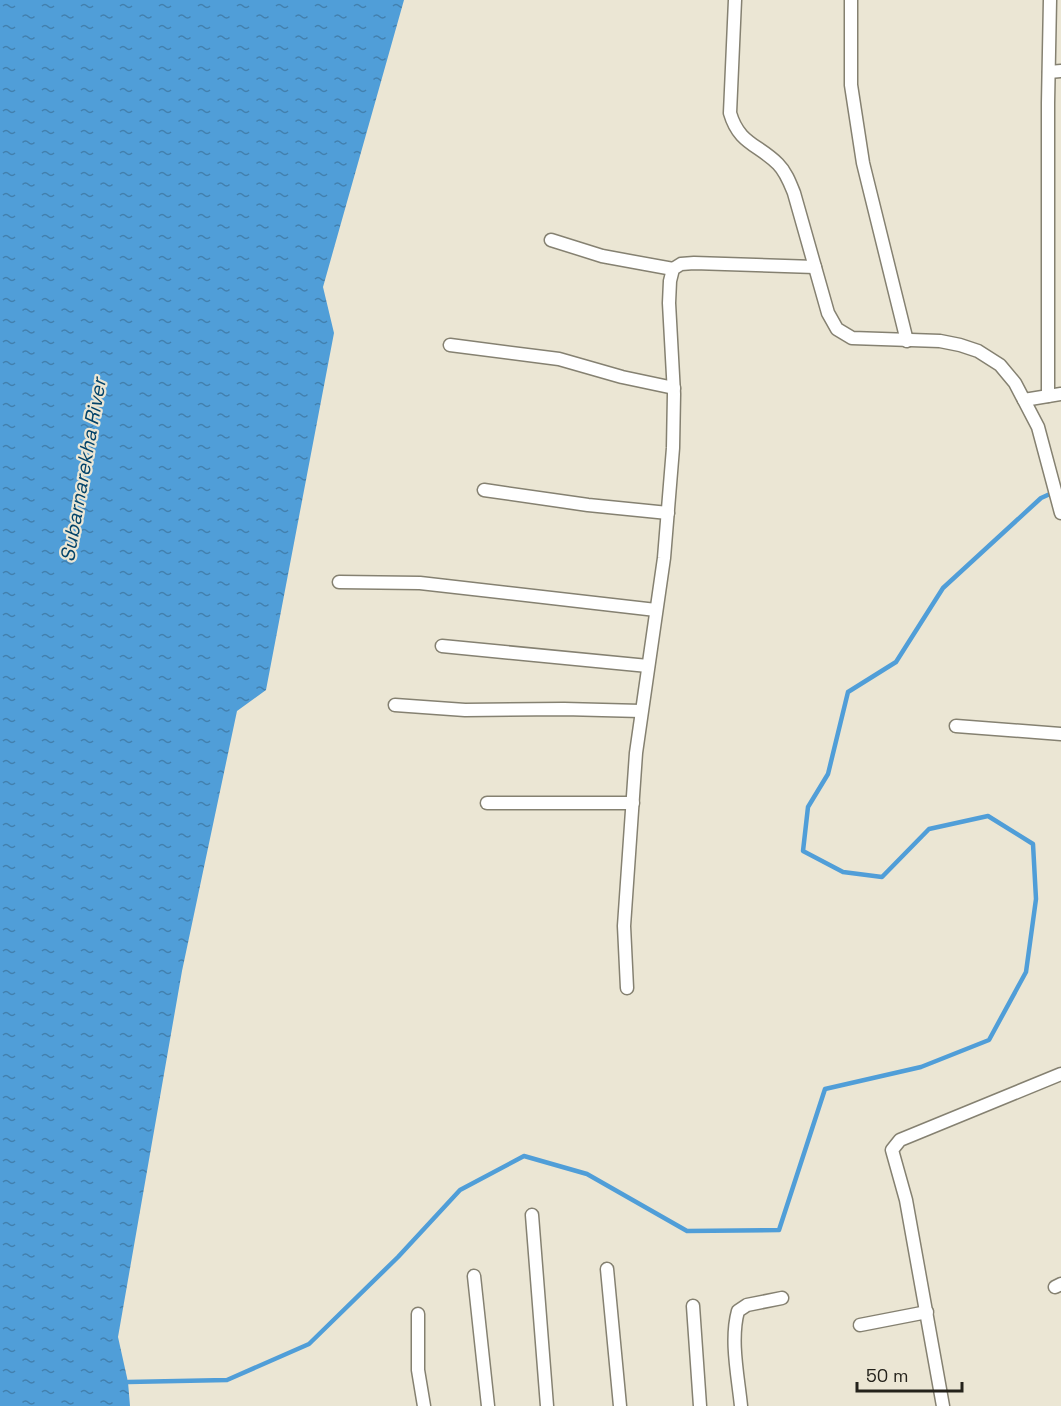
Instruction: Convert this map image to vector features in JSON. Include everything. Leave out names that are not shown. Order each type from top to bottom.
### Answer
[{"type":"street","points":[[735,0],[730,113],[734,127],[746,140],[778,164],[788,178],[828,313],[837,329],[852,338],[940,341],[960,345],[978,351],[1000,365],[1015,382],[1038,427],[1060,511]]},
{"type":"street","points":[[851,0],[850,84],[864,164],[907,341]]},
{"type":"street","points":[[1048,396],[1055,72],[1050,0]]},
{"type":"street","points":[[551,240],[602,256],[673,269],[681,264],[694,263],[815,267]]},
{"type":"street","points":[[627,988],[624,926],[636,753],[664,558],[673,448],[674,388],[669,303],[673,269]]},
{"type":"street","points":[[450,345],[559,359],[622,377],[674,388]]},
{"type":"street","points":[[1024,400],[1061,394]]},
{"type":"street","points":[[484,490],[588,505],[668,513]]},
{"type":"street","points":[[339,582],[420,583],[656,610]]},
{"type":"street","points":[[442,646],[648,666]]},
{"type":"street","points":[[395,705],[465,710],[641,711]]},
{"type":"street","points":[[956,726],[1061,734]]},
{"type":"street","points":[[487,803],[633,803]]},
{"type":"street","points":[[943,1406],[906,1200],[892,1150],[900,1140],[1061,1074]]},
{"type":"street","points":[[532,1215],[547,1406]]},
{"type":"street","points":[[607,1269],[620,1406]]},
{"type":"street","points":[[474,1276],[488,1406]]},
{"type":"street","points":[[741,1406],[735,1342],[735,1321],[738,1311],[747,1305],[782,1298]]},
{"type":"street","points":[[693,1306],[700,1406]]},
{"type":"street","points":[[860,1324],[927,1312]]},
{"type":"street","points":[[418,1314],[418,1370],[424,1406]]},
{"type":"water","name":"Subarnarekha River","points":[[0,0],[404,0],[323,287],[334,333],[266,690],[237,711],[182,971],[118,1337],[128,1382],[130,1406],[0,1406]]},
{"type":"waterway","points":[[128,1382],[227,1380],[309,1344],[398,1257],[460,1190],[524,1156],[587,1174],[687,1231],[779,1230],[825,1089],[921,1067],[989,1040],[1026,972],[1036,899],[1033,844],[988,816],[929,829],[882,877],[843,872],[803,851],[808,807],[828,774],[848,692],[896,662],[943,588],[1041,498],[1061,489]]}]
